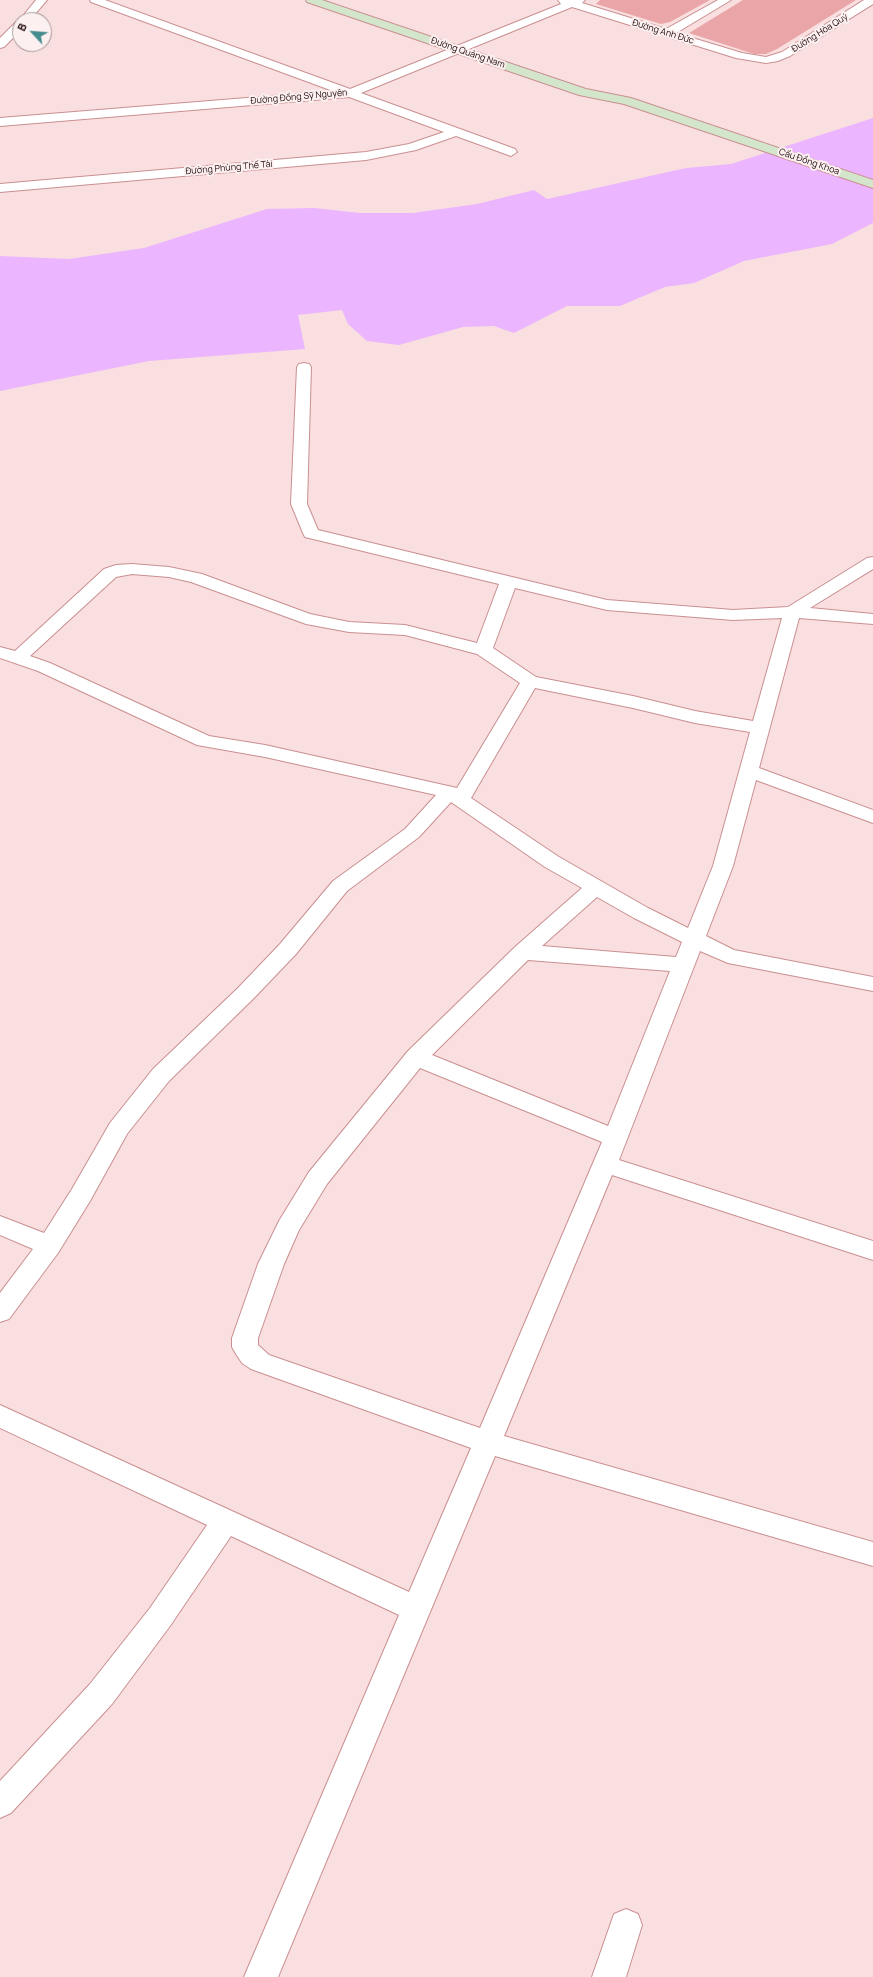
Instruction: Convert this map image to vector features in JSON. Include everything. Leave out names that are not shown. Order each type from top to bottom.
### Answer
[{"type":"main road","name":"Đường Quảng Nam","points":[[311,0],[583,92],[627,101],[745,141]]},
{"type":"main road","name":"Đường Quảng Nam","points":[[343,0],[598,86],[627,101]]},
{"type":"main road","name":"Cầu Đồng Khoa","points":[[745,141],[873,184]]},
{"type":"street","points":[[31,12],[42,0]]},
{"type":"street","points":[[95,0],[511,152]]},
{"type":"street","name":"Đường Anh Đức","points":[[560,0],[576,2],[667,33],[748,58],[766,60]]},
{"type":"street","points":[[667,33],[726,0]]},
{"type":"street","name":"Đường Hòa Quý","points":[[766,60],[774,59],[786,54],[872,0]]},
{"type":"street","name":"Đường Đồng Sỹ Nguyên","points":[[0,122],[350,93],[576,2]]},
{"type":"street","points":[[0,45],[12,32]]},
{"type":"street","name":"Đường Phùng Thế Tài","points":[[0,188],[366,156],[412,147],[455,132]]},
{"type":"street","points":[[304,367],[298,504],[311,533],[607,605],[734,615],[792,612],[873,618]]},
{"type":"street","points":[[261,1977],[486,1442],[605,1164],[723,866],[792,612],[873,562]]},
{"type":"street","points":[[9,655],[110,573],[123,569],[169,572],[196,578],[306,619],[350,627],[405,630],[483,650],[530,681],[633,702],[695,717],[760,728]]},
{"type":"street","points":[[483,650],[509,581]]},
{"type":"street","points":[[9,655],[44,667],[204,741],[265,751],[454,796],[552,862],[641,913],[728,956],[873,984]]},
{"type":"street","points":[[0,1312],[49,1246],[81,1195],[118,1128],[161,1075],[246,993],[288,949],[340,886],[412,833],[454,796],[530,681]]},
{"type":"street","points":[[749,771],[873,817]]},
{"type":"street","points":[[596,887],[523,952],[416,1057],[318,1178],[299,1209],[271,1264],[245,1338],[245,1347],[251,1356],[260,1362],[486,1442],[873,1554]]},
{"type":"street","points":[[523,952],[683,965]]},
{"type":"street","points":[[416,1057],[615,1138]]},
{"type":"street","points":[[605,1164],[873,1251]]},
{"type":"street","points":[[0,1225],[49,1246]]},
{"type":"street","points":[[0,1416],[416,1609]]},
{"type":"street","points":[[0,1804],[50,1752],[101,1694],[160,1617],[226,1521]]},
{"type":"street","points":[[608,1977],[626,1925]]},
{"type":"shaded area","points":[[600,0],[710,0],[670,22],[661,24],[596,4]]},
{"type":"shaded area","points":[[743,0],[856,0],[777,49],[766,54],[754,54],[689,33]]},
{"type":"shaded area","points":[[873,118],[873,223],[832,244],[744,261],[694,283],[665,287],[620,306],[567,306],[514,333],[494,326],[463,327],[399,345],[367,341],[348,324],[342,310],[298,315],[305,349],[149,361],[0,391],[0,256],[69,259],[144,248],[267,209],[314,208],[360,213],[413,213],[477,204],[534,190],[547,199],[686,168],[731,164]]}]
